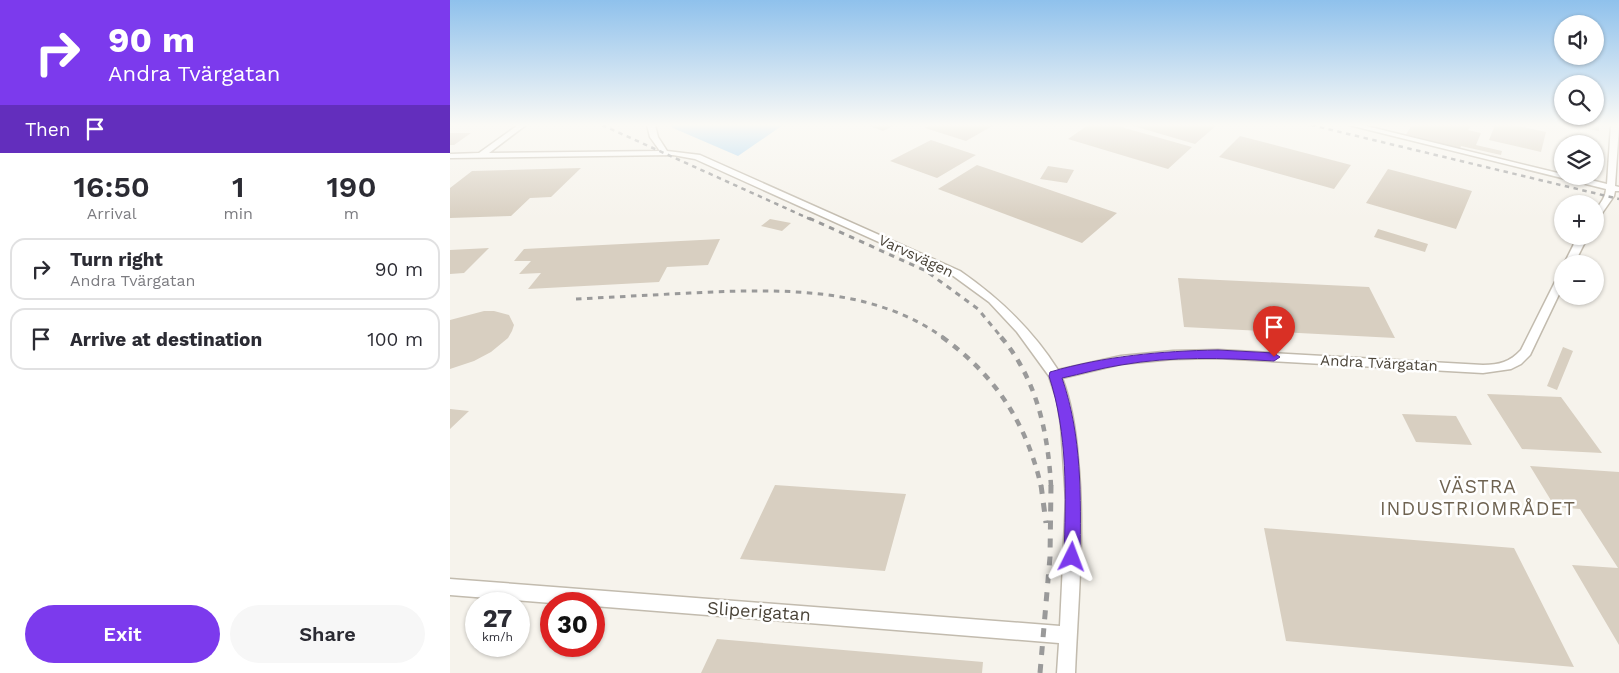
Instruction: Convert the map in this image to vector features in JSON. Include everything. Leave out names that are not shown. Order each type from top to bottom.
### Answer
[{"type":"street","name":"Varvsvägen","points":[[695,156],[956,273],[1004,308],[1030,339],[1055,376],[1066,417],[1073,482],[1073,538],[1066,673]]},
{"type":"street","points":[[1482,156],[1554,174]]},
{"type":"street","points":[[1604,206],[1616,189],[1617,156]]},
{"type":"street","points":[[1600,185],[1616,189]]},
{"type":"street","name":"Andra Tvärgatan","points":[[1055,376],[1122,360],[1173,355],[1218,354],[1483,369],[1509,366],[1519,360],[1526,352],[1554,294]]},
{"type":"street","name":"Sliperigatan","points":[[450,587],[1068,635]]},
{"type":"building","points":[[899,156],[974,156],[937,178],[890,161]]},
{"type":"building","points":[[1126,156],[1182,156],[1168,169]]},
{"type":"building","points":[[1318,156],[1351,165],[1334,189],[1219,157]]},
{"type":"building","points":[[977,165],[1117,213],[1082,243],[938,189]]},
{"type":"building","points":[[1048,166],[1074,170],[1067,183],[1040,179]]},
{"type":"building","points":[[581,168],[551,197],[530,198],[511,216],[450,218],[450,188],[472,171]]},
{"type":"building","points":[[1388,169],[1472,191],[1456,229],[1366,203]]},
{"type":"building","points":[[770,219],[791,223],[782,231],[761,226]]},
{"type":"building","points":[[1378,229],[1428,244],[1425,252],[1374,237]]},
{"type":"building","points":[[720,239],[708,265],[667,267],[659,282],[528,289],[541,273],[519,274],[531,261],[514,261],[524,249]]},
{"type":"building","points":[[489,248],[464,273],[450,274],[450,250]]},
{"type":"building","points":[[1178,278],[1369,287],[1395,338],[1184,327]]},
{"type":"building","points":[[484,311],[494,311],[509,315],[514,325],[508,338],[491,352],[474,361],[450,369],[450,320]]},
{"type":"building","points":[[1563,347],[1573,351],[1557,390],[1547,386]]},
{"type":"building","points":[[1487,394],[1561,397],[1602,453],[1522,449]]},
{"type":"building","points":[[450,409],[469,411],[450,429]]},
{"type":"building","points":[[1402,414],[1456,416],[1472,445],[1416,442]]},
{"type":"building","points":[[1530,466],[1619,472],[1619,645],[1572,565],[1618,568],[1580,509],[1555,507]]},
{"type":"building","points":[[775,485],[906,494],[885,571],[740,559]]},
{"type":"building","points":[[1264,528],[1514,548],[1574,667],[1286,641]]},
{"type":"building","points":[[717,639],[983,662],[982,673],[701,673]]},
{"type":"railway","points":[[671,156],[812,220]]},
{"type":"railway","points":[[1442,156],[1619,199]]},
{"type":"railway","points":[[809,218],[926,271],[978,309],[1002,338]]},
{"type":"railway","points":[[576,299],[756,291],[822,294],[854,299],[885,308],[915,321],[944,338]]},
{"type":"railway","points":[[942,337],[978,367],[1006,402],[1027,441],[1041,486]]},
{"type":"railway","points":[[1001,337],[1024,371],[1032,389],[1047,446],[1051,486]]},
{"type":"railway","points":[[1041,485],[1046,523]]},
{"type":"railway","points":[[1040,673],[1050,557],[1051,486]]},
{"type":"district","name":"VÄSTRA INDUSTRIOMRÅDET","points":[[1478,497]]},
{"type":"route","points":[[1072,557],[1074,492],[1072,462],[1063,401],[1055,376],[1122,360],[1173,355],[1218,354],[1274,357]]}]
